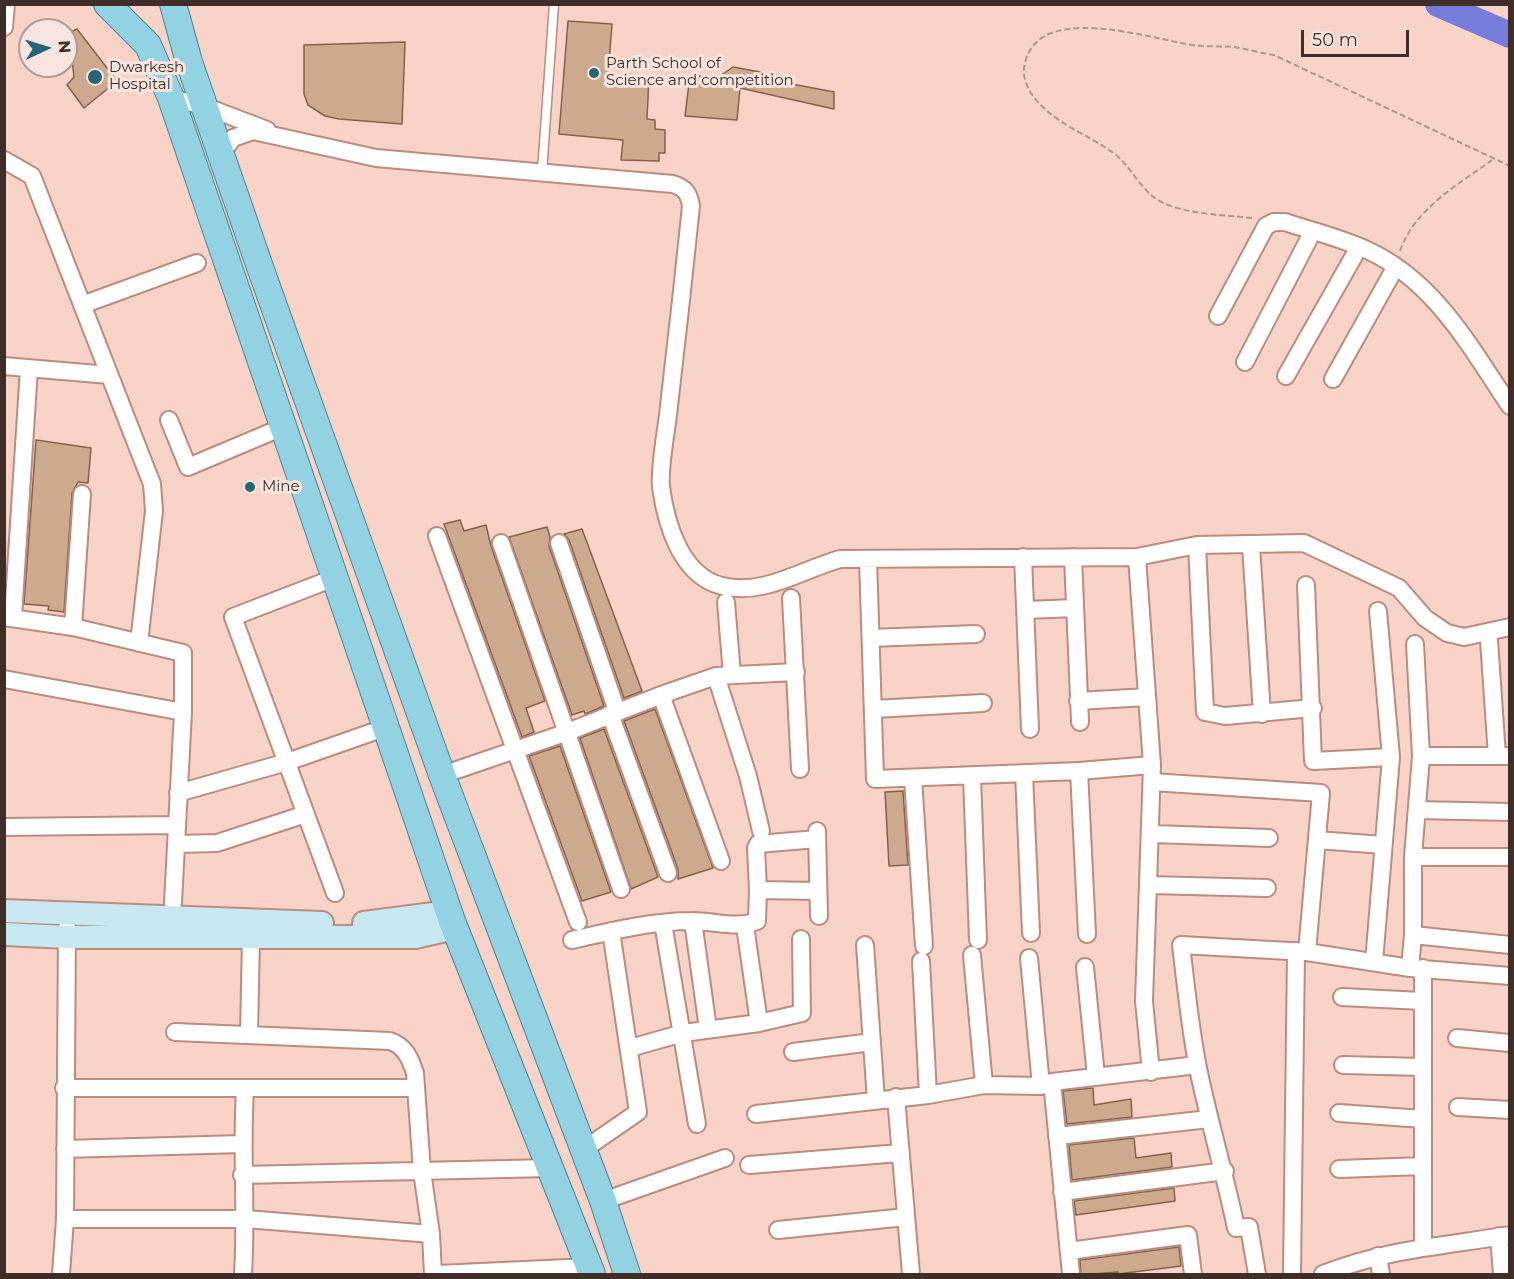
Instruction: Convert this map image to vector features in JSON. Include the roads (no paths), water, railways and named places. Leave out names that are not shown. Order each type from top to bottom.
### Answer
[{"type":"main road","points":[[107,4],[148,45],[171,98],[452,920],[590,1271]]},
{"type":"main road","points":[[173,4],[204,106],[442,775],[603,1201],[627,1275]]},
{"type":"street","points":[[4,27],[6,4]]},
{"type":"street","points":[[171,98],[204,106],[276,134]]},
{"type":"street","points":[[221,154],[233,138],[253,131],[276,134],[376,158],[673,184],[682,187],[690,196],[661,486],[672,538],[696,573],[726,587],[767,586],[840,559],[1137,557],[1197,545],[1251,546],[1304,543],[1400,588],[1425,618],[1447,633],[1464,637],[1509,627]]},
{"type":"street","points":[[4,160],[32,176],[152,484],[154,510],[139,643]]},
{"type":"street","points":[[1218,316],[1266,226],[1274,222],[1285,222],[1359,248],[1423,286],[1455,324],[1509,406]]},
{"type":"street","points":[[1245,362],[1313,231]]},
{"type":"street","points":[[1286,376],[1359,248]]},
{"type":"street","points":[[82,306],[197,263]]},
{"type":"street","points":[[1333,380],[1395,268]]},
{"type":"street","points":[[4,366],[109,375]]},
{"type":"street","points":[[29,368],[9,617],[73,627],[183,653],[183,712],[173,903]]},
{"type":"street","points":[[169,420],[188,467],[283,427]]},
{"type":"street","points":[[73,627],[82,494]]},
{"type":"street","points":[[437,536],[578,922]]},
{"type":"street","points":[[501,543],[621,889]]},
{"type":"street","points":[[559,543],[668,873]]},
{"type":"street","points":[[1197,545],[1205,712],[1213,715],[1262,714],[1313,708]]},
{"type":"street","points":[[1251,546],[1262,714]]},
{"type":"street","points":[[1023,557],[1030,729]]},
{"type":"street","points":[[1073,557],[1080,722]]},
{"type":"street","points":[[1137,557],[1152,765],[1152,834],[1144,1001],[1151,1072]]},
{"type":"street","points":[[868,559],[876,779],[972,777],[1152,765]]},
{"type":"street","points":[[334,578],[233,617],[335,893]]},
{"type":"street","points":[[1306,585],[1313,708],[1312,761],[1391,757]]},
{"type":"street","points":[[792,598],[800,769]]},
{"type":"street","points":[[726,602],[724,676],[761,831]]},
{"type":"street","points":[[1026,610],[1075,608]]},
{"type":"street","points":[[1374,962],[1391,757],[1378,611]]},
{"type":"street","points":[[871,638],[976,634]]},
{"type":"street","points":[[1421,756],[1503,756],[1489,640]]},
{"type":"street","points":[[1415,644],[1421,756],[1413,857],[1413,935],[1422,1001],[1423,1246]]},
{"type":"street","points":[[442,775],[565,733],[661,695],[724,676],[796,672]]},
{"type":"street","points":[[4,679],[183,712]]},
{"type":"street","points":[[661,695],[721,861]]},
{"type":"street","points":[[1078,701],[1147,697]]},
{"type":"street","points":[[874,709],[983,703]]},
{"type":"street","points":[[178,793],[287,762],[387,727]]},
{"type":"street","points":[[1079,771],[1088,934]]},
{"type":"street","points":[[1024,773],[1031,933]]},
{"type":"street","points":[[972,777],[975,947],[984,1085]]},
{"type":"street","points":[[913,778],[928,1095]]},
{"type":"street","points":[[1152,782],[1321,793],[1317,840],[1301,952],[1292,1275]]},
{"type":"street","points":[[1417,810],[1509,812]]},
{"type":"street","points":[[176,844],[217,843],[306,814]]},
{"type":"street","points":[[4,827],[177,825]]},
{"type":"street","points":[[1152,834],[1269,838]]},
{"type":"street","points":[[572,940],[663,923],[693,921],[745,926],[757,921],[756,849],[758,844],[817,835],[819,916]]},
{"type":"street","points":[[1317,840],[1383,845]]},
{"type":"street","points":[[1413,857],[1509,858]]},
{"type":"street","points":[[1150,885],[1267,888]]},
{"type":"street","points":[[758,890],[818,891]]},
{"type":"street","points":[[4,911],[354,924],[452,920]]},
{"type":"street","points":[[61,1275],[65,1219],[64,1088],[68,913]]},
{"type":"street","points":[[4,934],[67,937],[416,937],[452,920]]},
{"type":"street","points":[[693,921],[708,1029]]},
{"type":"street","points":[[663,923],[698,1124]]},
{"type":"street","points":[[745,926],[759,1023]]},
{"type":"street","points":[[583,1150],[638,1112],[611,931]]},
{"type":"street","points":[[1413,935],[1509,945]]},
{"type":"street","points":[[249,1034],[251,938]]},
{"type":"street","points":[[630,1048],[683,1033],[759,1023],[802,1013],[801,939]]},
{"type":"street","points":[[865,945],[876,1100]]},
{"type":"street","points":[[1257,1275],[1249,1227],[1236,1228],[1225,1171],[1209,1119],[1197,1065],[1181,945],[1301,952],[1416,968],[1509,976]]},
{"type":"street","points":[[1029,958],[1057,1136],[1071,1275]]},
{"type":"street","points":[[1085,967],[1095,1076]]},
{"type":"street","points":[[1342,997],[1422,1001]]},
{"type":"street","points":[[175,1032],[390,1041],[400,1045],[410,1059],[416,1088],[422,1171],[435,1275],[590,1271]]},
{"type":"street","points":[[1457,1038],[1509,1043]]},
{"type":"street","points":[[793,1052],[872,1042]]},
{"type":"street","points":[[756,1114],[928,1095],[984,1085],[1047,1084],[1095,1076],[1151,1072],[1197,1065]]},
{"type":"street","points":[[1343,1065],[1422,1067]]},
{"type":"street","points":[[64,1088],[245,1090],[416,1088]]},
{"type":"street","points":[[243,1275],[246,1219],[242,1144],[245,1090]]},
{"type":"street","points":[[896,1097],[911,1275]]},
{"type":"street","points":[[1458,1107],[1509,1110]]},
{"type":"street","points":[[1339,1113],[1423,1119]]},
{"type":"street","points":[[1057,1136],[1209,1119]]},
{"type":"street","points":[[65,1149],[242,1144]]},
{"type":"street","points":[[748,1165],[900,1153]]},
{"type":"street","points":[[603,1201],[725,1158]]},
{"type":"street","points":[[1339,1169],[1422,1166]]},
{"type":"street","points":[[242,1175],[550,1168]]},
{"type":"street","points":[[1062,1192],[1225,1171]]},
{"type":"street","points":[[778,1230],[906,1217]]},
{"type":"street","points":[[65,1219],[246,1219],[431,1234]]},
{"type":"street","points":[[1069,1251],[1188,1235],[1193,1275]]},
{"type":"street","points":[[1323,1275],[1378,1256],[1423,1246],[1504,1235],[1502,1275]]},
{"type":"street","points":[[1378,1256],[1381,1275]]},
{"type":"lane","points":[[542,172],[554,4]]},
{"type":"waterway","points":[[1438,4],[1510,35]]},
{"type":"place","name":"Parth School of Science and competition","points":[[594,73]]},
{"type":"place","name":"Dwarkesh Hospital","points":[[95,77]]},
{"type":"place","name":"Mine","points":[[250,487]]}]
